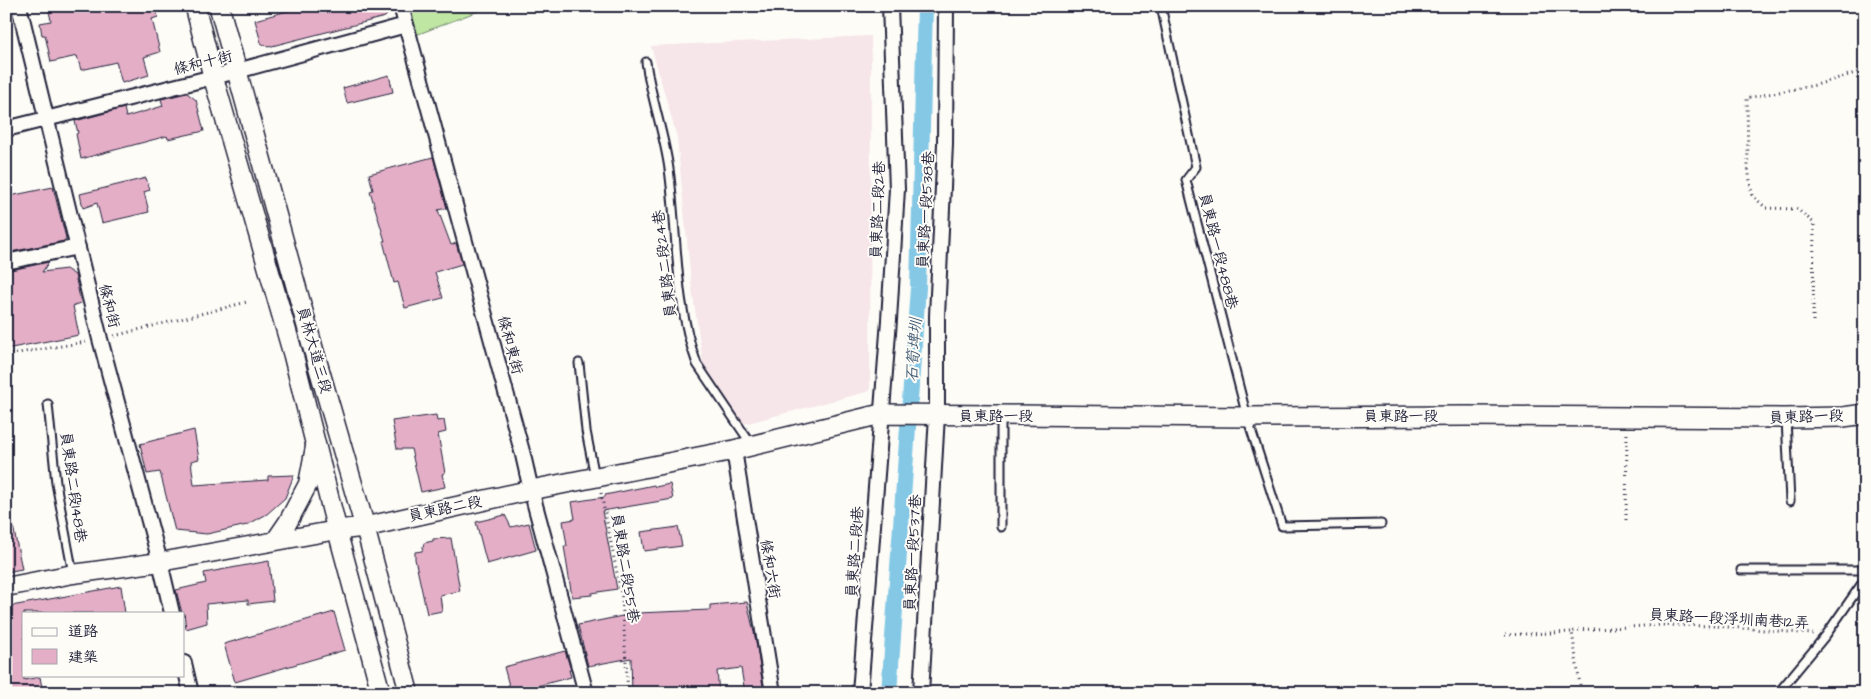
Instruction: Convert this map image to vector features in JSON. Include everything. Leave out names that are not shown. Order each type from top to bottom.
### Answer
[{"type":"main road","name":"員林大道三段","points":[[195,6],[213,76],[293,354],[336,530]]},
{"type":"main road","name":"員林大道三段","points":[[219,6],[313,348],[365,527]]},
{"type":"main road","name":"員東路一段","points":[[881,414],[1627,418],[1786,418],[1843,417],[1865,414]]},
{"type":"main road","name":"員東路二段","points":[[336,530],[365,527],[531,490],[753,446],[881,414]]},
{"type":"street","name":"條和街","points":[[19,6],[100,339],[172,612]]},
{"type":"street","name":"條和東街","points":[[401,6],[586,693]]},
{"type":"street","name":"員東路二段2巷","points":[[881,414],[897,189],[890,6]]},
{"type":"street","name":"員東路一段538巷","points":[[937,415],[937,316],[945,144],[946,6]]},
{"type":"street","name":"條和十街","points":[[6,129],[236,71],[406,25]]},
{"type":"street","points":[[6,262],[78,247]]},
{"type":"street","name":"員東路二段1巷","points":[[860,693],[872,559],[881,414]]},
{"type":"street","name":"員東路一段537巷","points":[[921,693],[937,415]]},
{"type":"street","points":[[275,541],[288,522],[308,484],[315,447]]},
{"type":"street","name":"條和六街","points":[[734,450],[773,693]]},
{"type":"street","name":"員林大道三段","points":[[365,527],[409,693]]},
{"type":"street","name":"員林大道三段","points":[[336,530],[381,693]]},
{"type":"street","name":"員東路二段","points":[[6,587],[73,574],[160,562],[336,530]]},
{"type":"street","points":[[185,667],[191,693]]},
{"type":"lane","name":"員東路一段488巷","points":[[1161,6],[1196,167],[1186,180],[1247,417]]},
{"type":"lane","name":"員東路二段24巷","points":[[646,62],[669,168],[680,297],[693,352],[697,364],[753,446]]},
{"type":"lane","points":[[579,363],[586,431],[595,478]]},
{"type":"lane","name":"員東路二段148巷","points":[[48,404],[56,483],[73,574]]},
{"type":"lane","points":[[1001,527],[1002,416]]},
{"type":"lane","points":[[1247,417],[1282,526],[1381,524]]},
{"type":"lane","points":[[1786,418],[1790,501]]},
{"type":"lane","points":[[1741,570],[1865,570]]},
{"type":"lane","points":[[1778,693],[1826,635],[1865,579]]},
{"type":"path","points":[[1813,321],[1814,223],[1797,209],[1766,208],[1752,194],[1748,168],[1747,98],[1816,85],[1865,70]]},
{"type":"path","points":[[6,355],[100,339],[247,302]]},
{"type":"path","points":[[1626,520],[1627,418]]},
{"type":"path","name":"員東路二段55巷","points":[[595,478],[601,490],[622,598],[628,693]]},
{"type":"path","name":"員東路一段浮圳南巷12弄","points":[[1505,635],[1662,625],[1716,626],[1826,635]]},
{"type":"path","points":[[1572,632],[1580,685]]},
{"type":"shaded area","points":[[871,36],[870,391],[744,424],[704,369],[691,282],[677,137],[651,46]]},
{"type":"green space","points":[[407,6],[485,6],[486,8],[416,35]]},
{"type":"building","points":[[48,6],[155,6],[158,17],[152,19],[160,52],[144,57],[149,75],[122,83],[116,62],[81,70],[77,56],[51,62],[45,35],[42,35],[40,23],[51,21]]},
{"type":"building","points":[[305,6],[392,6],[393,8],[385,17],[268,47],[261,43],[255,20]]},
{"type":"building","points":[[389,75],[393,92],[347,103],[343,88]]},
{"type":"building","points":[[187,93],[196,100],[204,131],[168,139],[167,136],[81,159],[75,121],[124,108],[126,117],[163,106],[161,99]]},
{"type":"building","points":[[433,157],[447,208],[438,210],[451,245],[456,243],[462,264],[435,272],[443,298],[405,308],[398,282],[394,283],[383,241],[385,241],[370,191],[373,190],[369,174]]},
{"type":"building","points":[[146,178],[150,190],[144,192],[149,212],[102,223],[97,203],[83,208],[80,194]]},
{"type":"building","points":[[53,187],[66,238],[64,241],[6,253],[6,204],[11,202],[10,196]]},
{"type":"building","points":[[49,262],[42,272],[66,269],[75,275],[81,303],[73,306],[79,335],[6,349],[6,271]]},
{"type":"building","points":[[436,415],[437,421],[444,420],[446,432],[438,434],[445,473],[442,474],[445,487],[421,492],[411,449],[397,449],[392,421]]},
{"type":"building","points":[[194,430],[199,459],[191,461],[194,485],[268,480],[268,476],[294,475],[285,498],[267,514],[247,525],[207,534],[175,531],[160,472],[147,474],[140,444]]},
{"type":"building","points":[[670,484],[673,499],[602,511],[617,589],[592,593],[592,595],[572,597],[564,546],[567,546],[563,521],[575,519],[572,502],[605,497],[605,495],[654,485],[655,487]]},
{"type":"building","points":[[505,515],[511,527],[529,523],[536,550],[487,564],[476,522]]},
{"type":"building","points":[[6,521],[12,521],[22,569],[6,572]]},
{"type":"building","points":[[678,527],[682,546],[644,551],[641,532]]},
{"type":"building","points":[[451,538],[460,591],[440,595],[442,611],[427,614],[415,552],[422,551],[424,543],[433,541],[433,539]]},
{"type":"building","points":[[269,561],[273,601],[248,604],[248,600],[206,604],[207,623],[186,629],[185,612],[182,612],[176,590],[206,583],[204,573]]},
{"type":"building","points":[[121,586],[125,612],[22,612],[22,676],[24,676],[24,680],[40,677],[43,693],[6,693],[6,607]]},
{"type":"building","points":[[747,602],[756,641],[764,693],[745,693],[741,668],[717,671],[719,693],[632,693],[631,658],[588,666],[578,625],[637,613],[710,610],[710,605]]},
{"type":"building","points":[[334,612],[345,650],[235,682],[224,644]]},
{"type":"building","points":[[565,651],[571,670],[569,670],[571,677],[511,693],[504,667]]},
{"type":"waterway","name":"石筍埤圳","points":[[889,693],[918,288],[925,6]]}]
